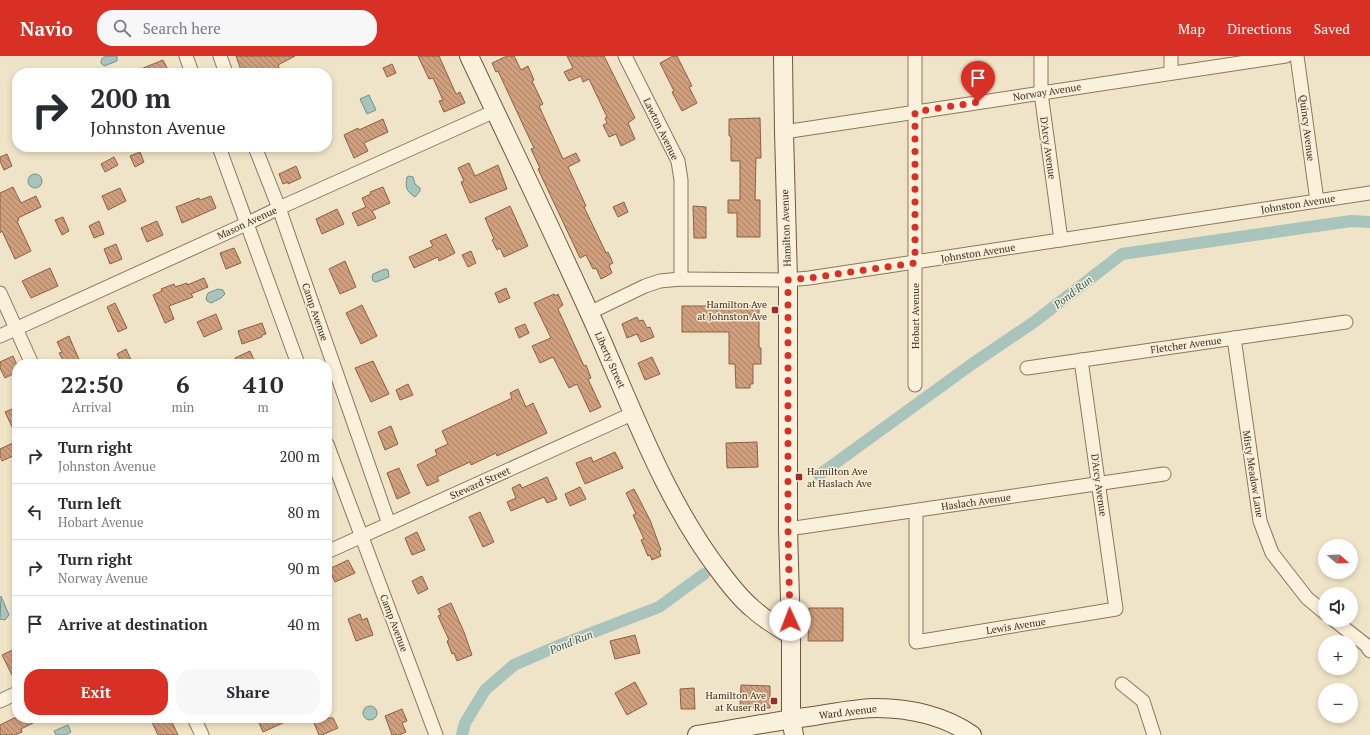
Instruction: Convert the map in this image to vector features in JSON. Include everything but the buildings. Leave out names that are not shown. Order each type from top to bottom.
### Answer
[{"type":"street","points":[[186,56],[190,68]]},
{"type":"street","points":[[220,56],[224,68]]},
{"type":"street","name":"Liberty Street","points":[[469,56],[589,312],[657,466],[678,506],[708,556],[751,607],[770,623],[791,635]]},
{"type":"street","name":"Lawton Avenue","points":[[625,56],[678,161],[681,180],[681,279]]},
{"type":"street","name":"Hamilton Avenue","points":[[784,56],[784,132],[788,280],[788,529],[792,727]]},
{"type":"street","name":"Hobart Avenue","points":[[915,56],[915,385]]},
{"type":"street","name":"D'Arcy Avenue","points":[[1042,56],[1041,93],[1061,240]]},
{"type":"street","points":[[1171,56],[1171,73]]},
{"type":"street","name":"Norway Avenue","points":[[784,132],[1286,56]]},
{"type":"street","name":"Quincy Avenue","points":[[1298,56],[1316,201]]},
{"type":"street","name":"Mason Avenue","points":[[0,336],[495,111]]},
{"type":"street","points":[[221,152],[296,359]]},
{"type":"street","name":"Camp Avenue","points":[[257,152],[279,208],[332,359]]},
{"type":"street","name":"Johnston Avenue","points":[[589,312],[645,286],[660,281],[681,279],[788,280],[809,278],[1370,193]]},
{"type":"street","points":[[0,293],[30,359]]},
{"type":"street","name":"Fletcher Avenue","points":[[1027,368],[1346,322]]},
{"type":"street","name":"Misty Meadow Lane","points":[[1234,338],[1260,521],[1272,553],[1307,598],[1318,607]]},
{"type":"street","name":"Camp Avenue","points":[[332,360],[389,524]]},
{"type":"street","name":"D'Arcy Avenue","points":[[1081,360],[1116,610]]},
{"type":"street","name":"Steward Street","points":[[332,550],[634,413]]},
{"type":"street","name":"Camp Avenue","points":[[332,458],[436,735]]},
{"type":"street","name":"Haslach Avenue","points":[[788,529],[1164,474]]},
{"type":"street","name":"Lewis Avenue","points":[[916,511],[916,642],[1116,610]]},
{"type":"street","points":[[1343,627],[1366,645],[1370,651]]},
{"type":"street","points":[[1122,684],[1142,701],[1154,735]]},
{"type":"street","points":[[0,701],[12,695]]},
{"type":"street","name":"Ward Avenue","points":[[697,735],[792,727],[869,708],[900,709],[924,713],[946,721],[972,735]]},
{"type":"street","points":[[196,723],[202,735]]},
{"type":"water","points":[[117,56],[117,61],[104,66],[101,63],[101,60],[103,57]]},
{"type":"water","points":[[369,95],[376,110],[367,114],[360,99]]},
{"type":"water","points":[[35,174],[40,176],[42,181],[40,186],[35,188],[30,186],[28,181],[30,176]]},
{"type":"water","points":[[409,176],[413,177],[415,184],[420,188],[420,191],[415,197],[410,193],[406,186],[406,180]]},
{"type":"water","points":[[385,269],[388,270],[389,277],[376,282],[373,281],[373,274]]},
{"type":"water","points":[[218,289],[223,290],[225,294],[221,298],[211,303],[207,301],[206,298],[208,293]]},
{"type":"water","points":[[1,596],[9,615],[5,620],[0,619]]},
{"type":"water","points":[[370,706],[375,708],[377,713],[375,718],[370,720],[365,718],[363,713],[365,708]]},
{"type":"water","points":[[68,725],[71,732],[65,735],[56,735],[54,731]]},
{"type":"waterway","name":"Pond Run","points":[[819,475],[972,364],[1034,322],[1122,254],[1351,221],[1370,222]]},
{"type":"waterway","name":"Pond Run","points":[[462,735],[465,723],[485,690],[514,665],[560,645],[659,607],[704,574]]},
{"type":"place","name":"Hamilton Ave at Johnston Ave","points":[[775,310]]},
{"type":"place","name":"Hamilton Ave at Haslach Ave","points":[[799,477]]},
{"type":"place","name":"Hamilton Ave at Kuser Rd","points":[[774,701]]},
{"type":"route","points":[[790,620],[787,484],[788,280],[915,263],[915,112],[978,102]]}]
